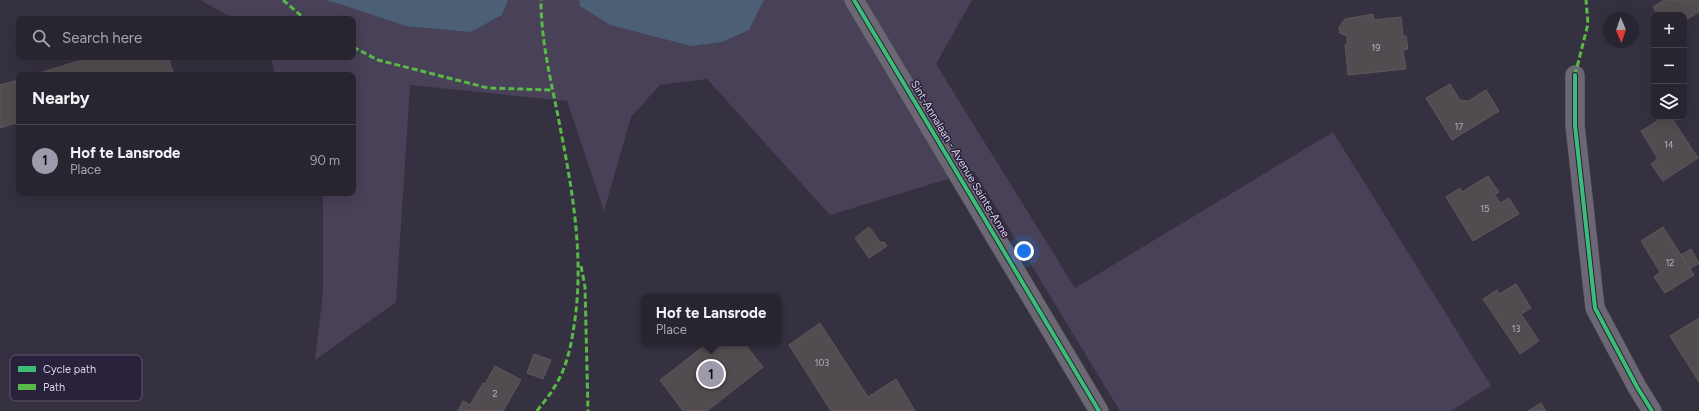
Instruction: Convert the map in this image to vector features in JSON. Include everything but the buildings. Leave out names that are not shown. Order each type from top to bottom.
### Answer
[{"type":"street","name":"Sint-Annalaan - Avenue Sainte-Anne","points":[[854,0],[1099,411]]},
{"type":"street","points":[[1575,74],[1575,125],[1594,308],[1637,387],[1652,411]]},
{"type":"shaded area","points":[[200,0],[327,0],[502,15],[508,0],[579,0],[580,6],[749,30],[764,0],[972,0],[936,64],[1075,288],[1333,132],[1491,386],[1451,411],[1120,411],[974,171],[830,215],[707,79],[660,85],[631,117],[604,211],[567,101],[410,85],[396,302],[315,360],[323,293],[323,196],[356,196],[356,72],[274,72],[272,60],[356,60],[356,16],[229,16]]},
{"type":"water","points":[[327,0],[508,0],[502,15],[471,32],[406,26]]},
{"type":"water","points":[[579,0],[764,0],[749,30],[722,42],[691,46],[610,25],[580,6]]},
{"type":"marked path","points":[[283,0],[302,16]]},
{"type":"marked path","points":[[537,411],[551,393],[568,358],[574,326],[578,279],[578,255],[574,207],[559,120],[548,69],[543,35],[541,0]]},
{"type":"marked path","points":[[1575,75],[1588,24],[1586,0]]},
{"type":"marked path","points":[[356,49],[378,60],[488,88],[552,90]]},
{"type":"marked path","points":[[581,266],[585,287],[588,411]]},
{"type":"cycle path","points":[[854,0],[1099,411]]},
{"type":"cycle path","points":[[1575,75],[1575,125],[1595,308],[1637,387],[1652,411]]},
{"type":"place","name":"Hof te Lansrode","points":[[711,374]]}]
